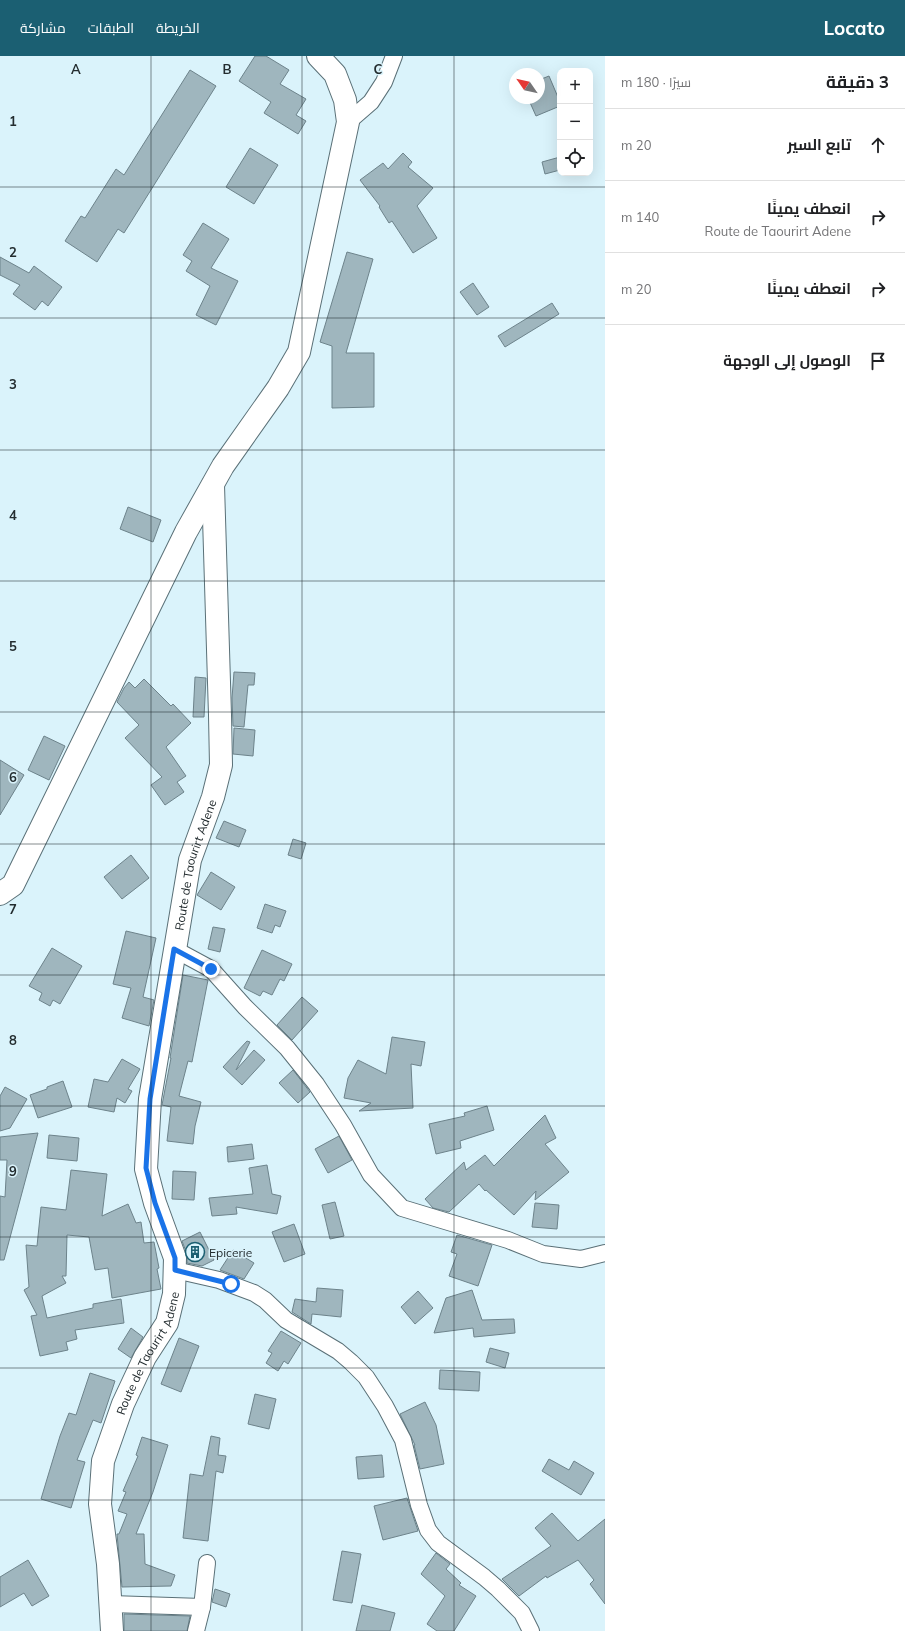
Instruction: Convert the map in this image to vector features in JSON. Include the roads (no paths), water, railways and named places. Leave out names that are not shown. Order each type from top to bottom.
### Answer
[{"type":"street","points":[[0,894],[13,885],[186,532],[223,466],[282,382],[299,352],[348,122],[345,100],[335,74],[318,56]]},
{"type":"street","points":[[348,122],[371,102],[384,82],[394,56]]},
{"type":"street","name":"Route de Taourirt Adene","points":[[112,1631],[108,1564],[100,1504],[103,1461],[123,1404],[145,1357],[167,1324],[174,1294],[175,1258],[155,1203],[146,1168],[150,1099],[190,860],[213,797],[220,765],[220,707],[212,485]]},
{"type":"street","points":[[174,949],[211,969],[245,1007],[287,1048],[316,1084],[343,1124],[370,1174],[402,1208],[508,1240],[543,1254],[581,1259],[605,1253]]},
{"type":"street","points":[[175,1270],[219,1280],[254,1293],[265,1300],[286,1320],[338,1351],[351,1362],[369,1383],[385,1406],[403,1440],[419,1505],[428,1530],[438,1543],[498,1589],[522,1614],[531,1631]]},
{"type":"street","points":[[196,1631],[202,1608],[207,1563]]},
{"type":"street","points":[[111,1604],[202,1608]]},
{"type":"place","name":"Epicerie","points":[[195,1252]]}]
